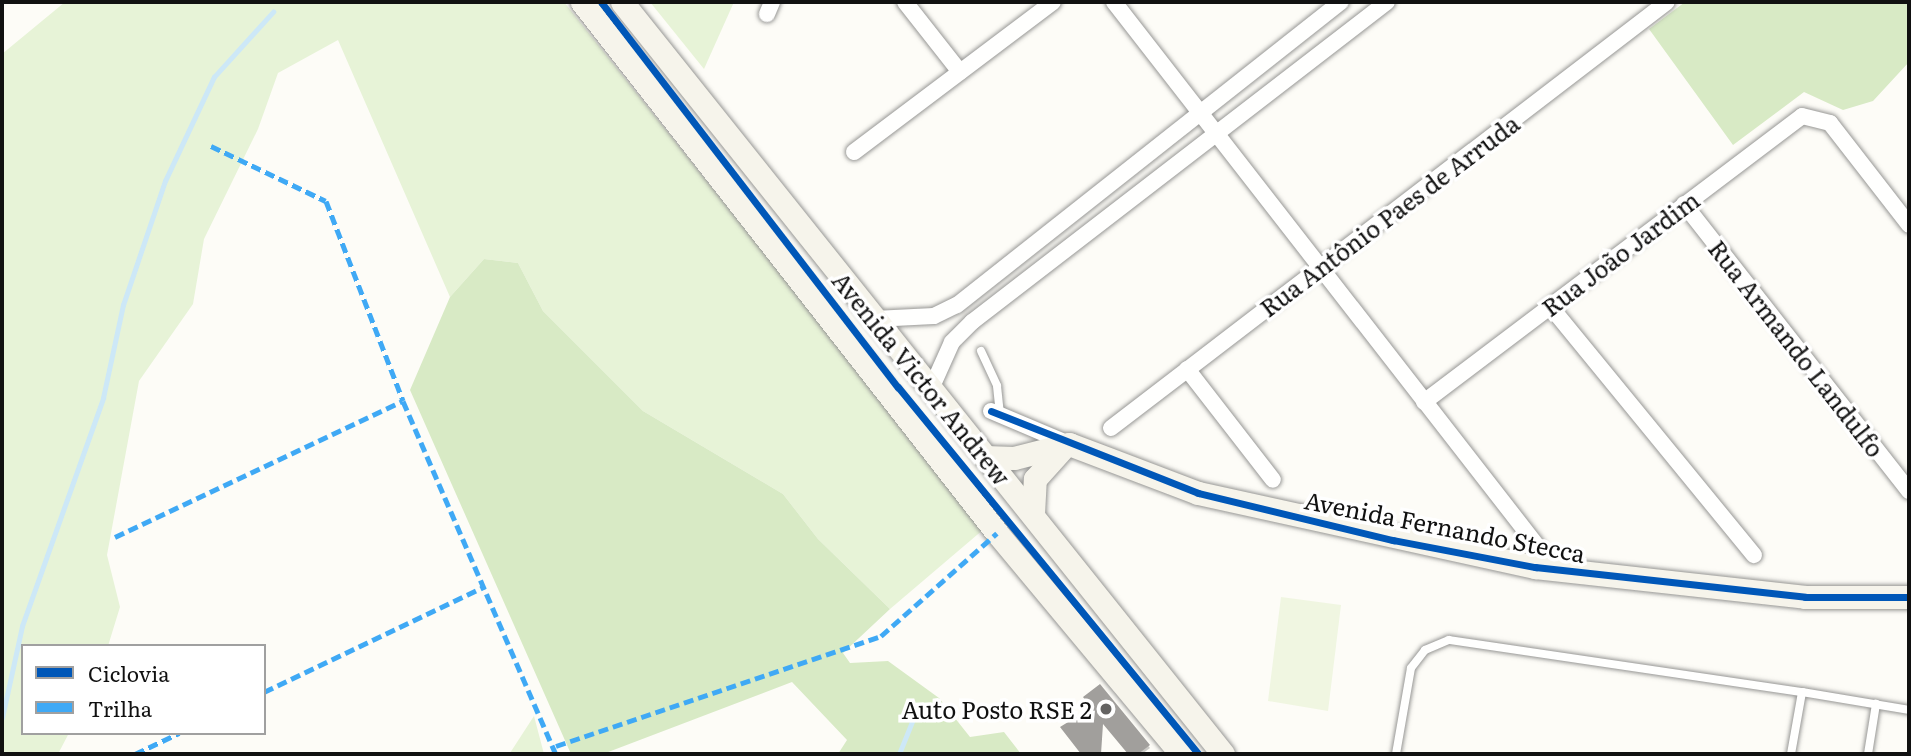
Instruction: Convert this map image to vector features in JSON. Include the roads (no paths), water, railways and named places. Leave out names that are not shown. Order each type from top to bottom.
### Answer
[{"type":"main road","name":"Avenida Victor Andrew","points":[[582,2],[997,533],[1181,754]]},
{"type":"main road","name":"Avenida Victor Andrew","points":[[622,2],[1223,754]]},
{"type":"main road","points":[[985,457],[1014,458],[1069,444]]},
{"type":"main road","points":[[1033,514],[1041,467],[1069,444]]},
{"type":"main road","name":"Avenida Fernando Stecca","points":[[1069,444],[1198,493],[1535,567],[1805,597],[1909,597]]},
{"type":"street","points":[[905,2],[960,72]]},
{"type":"street","points":[[854,152],[1053,2]]},
{"type":"street","points":[[1114,2],[1538,547]]},
{"type":"street","points":[[874,319],[934,316],[957,305],[1071,212],[1341,2]]},
{"type":"street","points":[[931,389],[951,342],[1065,249],[1387,2]]},
{"type":"street","name":"Rua Antônio Paes de Arruda","points":[[1111,428],[1667,2]]},
{"type":"street","name":"Rua João Jardim","points":[[1424,402],[1802,116],[1820,118],[1874,180]]},
{"type":"street","points":[[1874,180],[1909,204]]},
{"type":"street","points":[[1874,180],[1909,225]]},
{"type":"street","name":"Rua Armando Landulfo","points":[[1684,205],[1909,491]]},
{"type":"street","points":[[1065,249],[1057,239],[1071,212]]},
{"type":"street","points":[[1550,306],[1754,555]]},
{"type":"street","points":[[1187,369],[1273,480]]},
{"type":"street","name":"Avenida Fernando Stecca","points":[[995,412],[1069,444]]},
{"type":"lane","points":[[981,351],[997,386],[995,412]]},
{"type":"lane","points":[[1396,754],[1411,668],[1424,650],[1449,640],[1909,710]]},
{"type":"lane","points":[[1791,754],[1802,692]]},
{"type":"lane","points":[[1868,754],[1876,704]]},
{"type":"waterway","points":[[2,718],[22,626],[103,398],[123,305],[165,181],[214,77],[273,12]]},
{"type":"waterway","points":[[899,754],[912,722]]},
{"type":"place","name":"Auto Posto RSE 2","points":[[1106,709]]}]
